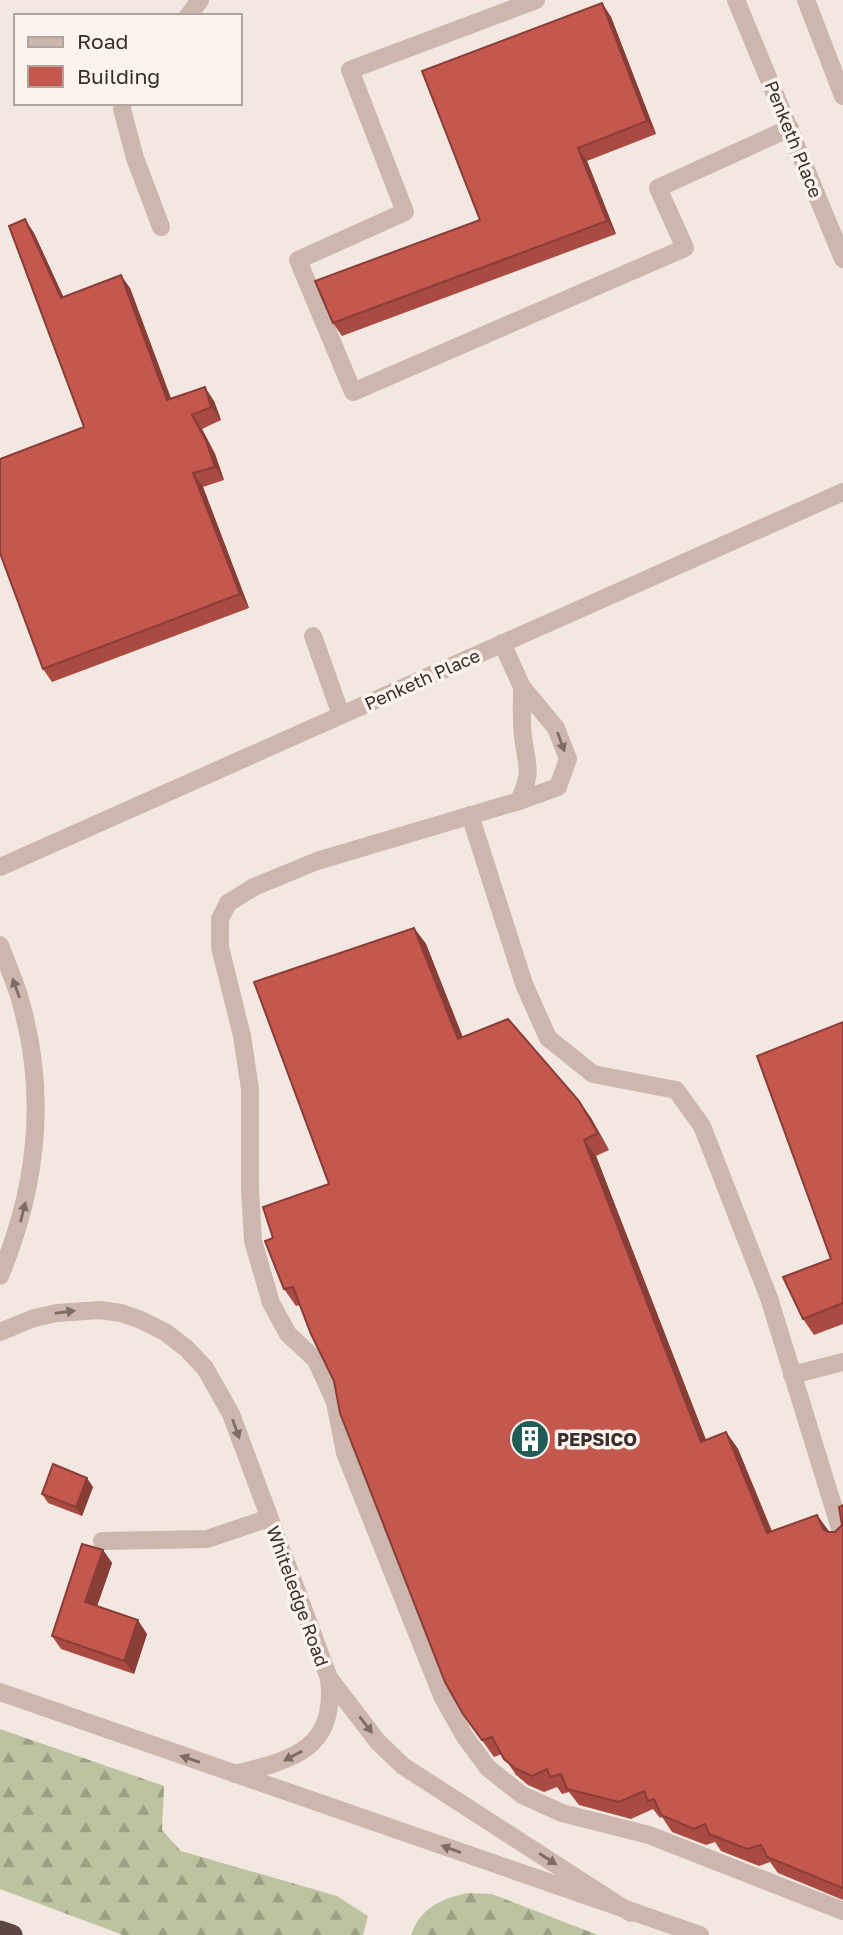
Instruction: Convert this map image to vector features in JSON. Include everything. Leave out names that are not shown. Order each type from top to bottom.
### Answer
[{"type":"highway","points":[[0,1931],[12,1935]]},
{"type":"street","points":[[536,0],[350,70],[405,212],[298,260],[353,392],[685,248],[659,188],[790,128]]},
{"type":"street","name":"Penketh Place","points":[[736,0],[843,259]]},
{"type":"street","points":[[806,0],[843,96]]},
{"type":"street","points":[[123,105],[135,158],[161,227]]},
{"type":"street","name":"Penketh Place","points":[[0,867],[843,492]]},
{"type":"street","points":[[313,636],[341,715]]},
{"type":"street","points":[[502,643],[522,687],[556,728],[568,759],[558,787],[471,816],[317,861],[254,887],[228,902],[220,919],[220,947],[242,1035],[250,1089],[253,1241],[271,1303],[288,1334],[316,1360],[335,1402],[345,1453],[419,1642],[448,1706],[465,1737],[488,1768],[522,1795],[562,1813],[649,1835],[843,1911]]},
{"type":"street","points":[[519,801],[528,781],[529,767],[523,736],[522,687]]},
{"type":"street","points":[[471,816],[524,984],[548,1038],[593,1074],[631,1079],[676,1090],[702,1126],[769,1298],[843,1538]]},
{"type":"street","points":[[0,945],[19,995],[30,1041],[36,1136],[29,1185],[17,1237],[0,1276]]},
{"type":"street","name":"Whiteledge Road","points":[[0,1332],[34,1318],[79,1310],[121,1314],[141,1320],[165,1332],[186,1348],[205,1368],[231,1414],[328,1678],[378,1742],[403,1766],[631,1913]]},
{"type":"street","points":[[792,1375],[843,1362]]},
{"type":"street","points":[[102,1541],[207,1539],[269,1518]]},
{"type":"street","points":[[235,1774],[284,1762],[302,1753],[324,1723],[331,1702],[328,1678]]},
{"type":"street","name":"Whiteledge Road","points":[[0,1692],[700,1935]]},
{"type":"green space","points":[[0,1729],[164,1786],[162,1830],[181,1851],[337,1896],[368,1916],[363,1935],[123,1935],[0,1889]]},
{"type":"green space","points":[[467,1893],[492,1894],[598,1935],[411,1935],[426,1911],[449,1898]]},
{"type":"building","points":[[602,3],[647,121],[578,148],[607,221],[333,323],[315,281],[480,220],[422,71]]},
{"type":"building","points":[[25,219],[61,298],[121,275],[167,400],[205,387],[211,407],[192,415],[206,441],[215,467],[193,473],[240,594],[43,669],[0,553],[0,459],[84,427],[9,226]]},
{"type":"building","name":"PEPSICO","points":[[414,928],[458,1039],[508,1019],[579,1101],[598,1133],[584,1140],[701,1442],[726,1432],[767,1533],[817,1515],[823,1529],[835,1532],[842,1525],[839,1507],[843,1505],[843,1888],[767,1857],[761,1845],[747,1849],[709,1834],[705,1824],[694,1829],[661,1815],[654,1799],[648,1801],[644,1791],[619,1802],[567,1789],[561,1774],[550,1777],[547,1769],[532,1776],[516,1769],[504,1759],[492,1737],[482,1740],[445,1682],[340,1413],[334,1381],[311,1334],[293,1287],[284,1289],[265,1241],[273,1238],[263,1207],[329,1184],[254,982]]},
{"type":"building","points":[[843,1022],[843,1303],[803,1319],[783,1277],[831,1259],[757,1056]]},
{"type":"building","points":[[53,1464],[87,1478],[76,1507],[42,1494]]},
{"type":"building","points":[[82,1544],[103,1550],[85,1602],[138,1620],[124,1661],[52,1636]]},
{"type":"place","name":"PEPSICO","points":[[530,1439]]}]
